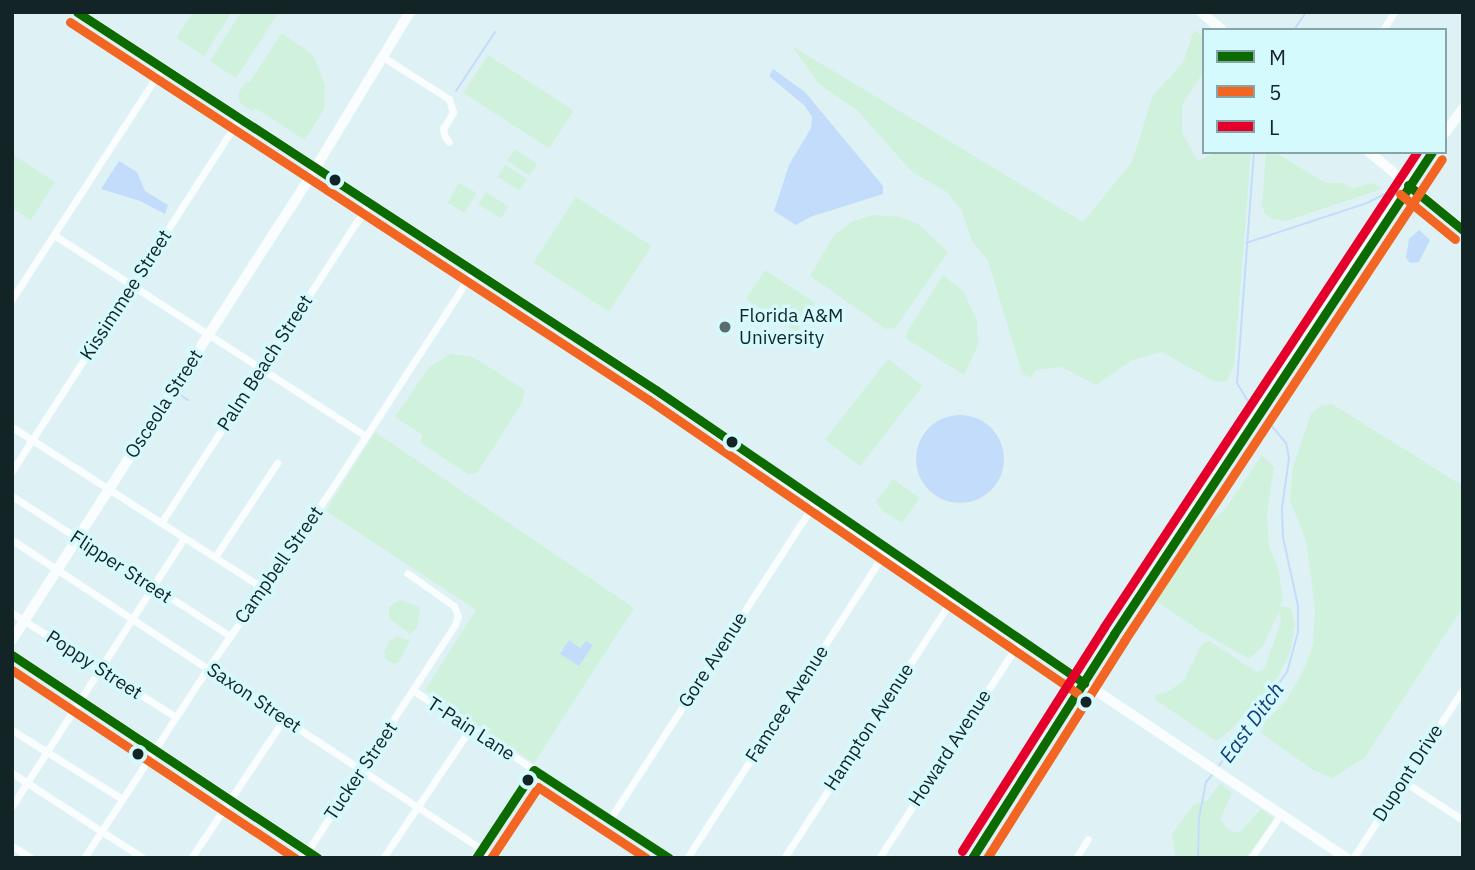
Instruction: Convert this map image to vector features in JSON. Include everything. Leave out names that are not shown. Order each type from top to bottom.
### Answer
[{"type":"street","points":[[76,12],[656,390],[886,550],[1346,858]]},
{"type":"street","name":"Osceola Street","points":[[12,640],[209,335],[410,12]]},
{"type":"street","points":[[1201,12],[1220,28]]},
{"type":"street","points":[[1384,28],[1394,12]]},
{"type":"street","points":[[383,57],[449,99],[453,113],[443,129],[444,137],[449,142]]},
{"type":"street","points":[[12,299],[162,68]]},
{"type":"street","points":[[1447,130],[1463,108]]},
{"type":"street","name":"Kissimmee Street","points":[[12,471],[239,119]]},
{"type":"street","points":[[1372,154],[1463,230]]},
{"type":"street","points":[[972,858],[1084,682],[1431,154]]},
{"type":"street","name":"Palm Beach Street","points":[[161,523],[369,203]]},
{"type":"street","points":[[54,235],[366,436]]},
{"type":"street","name":"Campbell Street","points":[[84,858],[208,668],[366,436],[472,271]]},
{"type":"street","points":[[12,427],[262,588]]},
{"type":"street","points":[[215,557],[277,463]]},
{"type":"street","name":"Flipper Street","points":[[12,496],[230,636]]},
{"type":"street","name":"Gore Avenue","points":[[610,819],[816,501]]},
{"type":"street","points":[[12,806],[184,538]]},
{"type":"street","name":"Saxon Street","points":[[12,540],[133,617],[495,858]]},
{"type":"street","name":"Famcee Avenue","points":[[687,858],[886,550]]},
{"type":"street","name":"Tucker Street","points":[[305,854],[452,631],[457,612],[443,597],[407,573]]},
{"type":"street","name":"Hampton Avenue","points":[[783,858],[955,595]]},
{"type":"street","name":"Poppy Street","points":[[12,613],[176,717]]},
{"type":"street","name":"Howard Avenue","points":[[879,858],[1021,639]]},
{"type":"street","points":[[12,655],[230,800],[305,854],[318,858]]},
{"type":"street","name":"Dupont Drive","points":[[1353,858],[1463,689]]},
{"type":"street","name":"T-Pain Lane","points":[[414,691],[669,858]]},
{"type":"street","points":[[191,858],[284,719]]},
{"type":"street","points":[[383,858],[470,729]]},
{"type":"street","points":[[12,730],[122,799]]},
{"type":"street","points":[[476,858],[534,770]]},
{"type":"street","points":[[12,773],[143,858]]},
{"type":"street","points":[[1403,781],[1463,820]]},
{"type":"street","points":[[1251,858],[1281,814]]},
{"type":"street","points":[[1076,858],[1088,839]]},
{"type":"street","points":[[12,846],[31,858]]},
{"type":"green space","points":[[193,12],[232,12],[204,56],[176,38]]},
{"type":"green space","points":[[241,12],[279,12],[236,78],[210,61]]},
{"type":"green space","points":[[1194,30],[1202,36],[1202,74],[1182,105],[1182,133],[1198,161],[1212,154],[1251,154],[1234,365],[1227,381],[1215,382],[1162,352],[1132,360],[1096,385],[1062,367],[1036,370],[1030,378],[1022,373],[988,261],[972,241],[962,211],[947,192],[912,172],[858,111],[819,84],[792,46],[1083,222],[1132,162],[1153,95],[1183,63]]},
{"type":"green space","points":[[282,33],[313,55],[325,84],[324,109],[305,140],[255,108],[252,111],[240,103],[238,94],[246,81],[249,83]]},
{"type":"green space","points":[[488,55],[574,111],[549,148],[463,93]]},
{"type":"green space","points":[[515,149],[537,164],[530,176],[507,161]]},
{"type":"green space","points":[[12,154],[55,182],[31,220],[12,208]]},
{"type":"green space","points":[[1266,154],[1278,154],[1325,183],[1342,183],[1353,188],[1374,183],[1382,189],[1286,221],[1273,219],[1265,214],[1262,205]]},
{"type":"green space","points":[[505,165],[527,179],[520,191],[498,177]]},
{"type":"green space","points":[[459,183],[476,193],[465,213],[448,203]]},
{"type":"green space","points":[[486,192],[509,207],[501,218],[478,204]]},
{"type":"green space","points":[[576,197],[651,246],[609,311],[534,262]]},
{"type":"green space","points":[[873,215],[900,217],[917,223],[948,252],[895,328],[886,329],[810,276],[834,235],[853,221]]},
{"type":"green space","points":[[765,270],[815,303],[796,332],[746,299]]},
{"type":"green space","points":[[943,275],[963,291],[977,320],[978,345],[964,375],[907,339],[906,333]]},
{"type":"green space","points":[[451,354],[473,357],[525,390],[522,403],[477,473],[468,474],[420,442],[423,435],[395,417],[429,367]]},
{"type":"green space","points":[[888,359],[923,386],[860,466],[825,439]]},
{"type":"green space","points":[[1332,404],[1463,486],[1463,607],[1365,757],[1333,778],[1313,770],[1261,733],[1265,722],[1287,699],[1303,671],[1313,645],[1315,610],[1306,541],[1290,500],[1293,467],[1311,414],[1320,406]]},
{"type":"green space","points":[[375,432],[634,608],[534,763],[425,690],[476,610],[326,511]]},
{"type":"green space","points":[[1262,455],[1274,467],[1267,514],[1269,546],[1278,568],[1283,600],[1280,606],[1291,608],[1295,624],[1290,653],[1278,677],[1231,730],[1216,741],[1156,700],[1155,695],[1168,692],[1184,680],[1202,644],[1209,641],[1257,672],[1264,669],[1281,622],[1279,611],[1263,646],[1249,659],[1200,631],[1158,602],[1157,597],[1208,521],[1223,512]]},
{"type":"green space","points":[[893,479],[920,498],[902,523],[883,511],[876,502]]},
{"type":"green space","points":[[399,600],[420,607],[417,628],[410,634],[389,618],[389,607]]},
{"type":"green space","points":[[397,637],[410,640],[399,662],[394,664],[386,660],[384,652],[389,641]]},
{"type":"green space","points":[[1220,783],[1232,793],[1220,820],[1229,830],[1239,833],[1261,809],[1274,819],[1246,858],[1176,858],[1172,834],[1194,804],[1208,800]]},
{"type":"water","points":[[773,69],[805,92],[883,186],[883,194],[810,217],[796,225],[774,211],[789,165],[811,128],[812,117],[805,106],[769,76]]},
{"type":"water","points":[[119,161],[137,172],[145,191],[168,205],[165,214],[140,201],[101,189]]},
{"type":"water","points":[[1419,230],[1430,240],[1419,262],[1410,263],[1406,258],[1409,239]]},
{"type":"water","points":[[960,415],[977,419],[991,428],[1000,442],[1004,459],[1000,476],[991,490],[977,499],[960,503],[943,499],[929,490],[920,476],[916,459],[920,442],[929,428],[943,419]]},
{"type":"water","points":[[569,640],[580,648],[586,641],[593,645],[579,666],[560,654]]},
{"type":"waterway","name":"East Ditch","points":[[1295,28],[1306,12]]},
{"type":"waterway","points":[[456,91],[495,32]]},
{"type":"waterway","name":"East Ditch","points":[[1249,403],[1237,383],[1254,154]]},
{"type":"waterway","points":[[1246,243],[1367,203],[1387,193]]},
{"type":"waterway","points":[[179,394],[188,400]]},
{"type":"waterway","name":"East Ditch","points":[[1218,767],[1287,672],[1298,632],[1298,606],[1283,537],[1282,508],[1289,458],[1286,443],[1269,423]]},
{"type":"waterway","name":"East Ditch","points":[[1198,858],[1199,818],[1206,782],[1212,775]]},
{"type":"transit line","name":"M","points":[[77,12],[656,390],[1084,683]]},
{"type":"transit line","name":"5","points":[[70,22],[649,400],[1077,693]]},
{"type":"transit line","name":"L","points":[[962,851],[1104,627],[1416,154]]},
{"type":"transit line","name":"M","points":[[972,858],[1114,634],[1431,154]]},
{"type":"transit line","name":"5","points":[[987,858],[1124,641],[1442,159]]},
{"type":"transit line","name":"M","points":[[1408,185],[1463,230]]},
{"type":"transit line","name":"5","points":[[1400,194],[1455,239]]},
{"type":"transit line","name":"M","points":[[12,655],[318,858]]},
{"type":"transit line","name":"5","points":[[12,670],[295,858]]},
{"type":"transit line","name":"M","points":[[476,858],[534,770],[669,858]]},
{"type":"transit line","name":"5","points":[[491,858],[538,787],[646,858]]},
{"type":"place","name":"Florida A&M University","points":[[725,327]]}]
